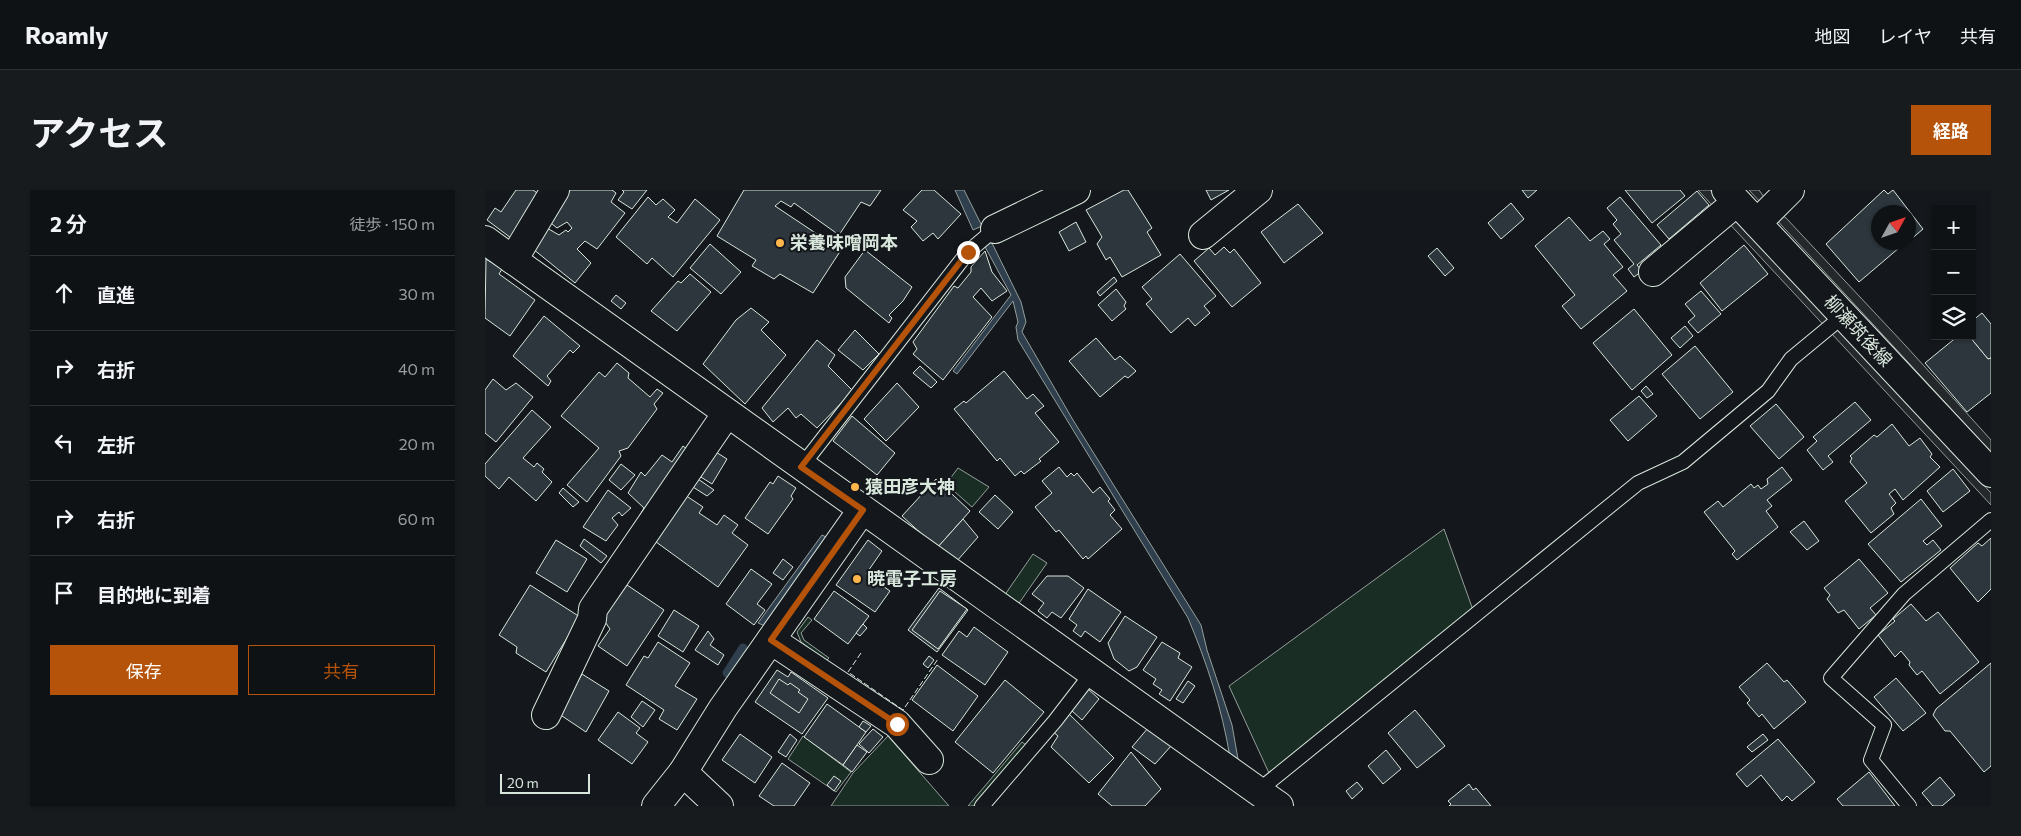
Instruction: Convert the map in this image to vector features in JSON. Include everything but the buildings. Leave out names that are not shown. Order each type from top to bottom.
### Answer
[{"type":"street","points":[[513,260],[555,190]]},
{"type":"street","points":[[995,229],[1047,197],[1076,190]]},
{"type":"street","points":[[1203,235],[1259,190]]},
{"type":"street","points":[[1757,223],[1790,190]]},
{"type":"street","points":[[1653,272],[1726,201]]},
{"type":"street","name":"柳瀬筑後線","points":[[1726,201],[1757,223],[1991,473]]},
{"type":"street","points":[[486,243],[513,260],[1268,798]]},
{"type":"street","points":[[546,715],[592,618],[593,609],[727,413]]},
{"type":"street","points":[[656,806],[683,772],[723,708],[863,510]]},
{"type":"street","points":[[771,640],[897,724],[929,760]]},
{"type":"street","points":[[683,772],[719,806]]},
{"type":"lane","points":[[801,467],[968,252],[995,229]]},
{"type":"lane","points":[[1268,798],[1638,483],[1683,462],[1768,391],[1791,359],[1843,316]]},
{"type":"lane","points":[[1909,806],[1871,760],[1884,725],[1831,678],[1904,594],[1991,520]]},
{"type":"lane","points":[[982,806],[1055,721],[1092,673]]},
{"type":"green space","points":[[958,468],[989,487],[972,507],[946,484]]},
{"type":"green space","points":[[1444,529],[1473,610],[1269,773],[1229,686]]},
{"type":"green space","points":[[1033,554],[1047,563],[1015,609],[1002,599]]},
{"type":"green space","points":[[808,617],[812,620],[801,633],[804,640],[829,658],[826,661],[801,642],[797,632]]},
{"type":"green space","points":[[803,736],[851,772],[836,792],[788,759]]},
{"type":"green space","points":[[888,736],[949,806],[831,806],[853,773]]},
{"type":"green space","points":[[1022,742],[1026,745],[973,806],[968,806]]},
{"type":"shaded area","points":[[1698,190],[1710,190],[1727,208],[1991,493],[1991,505]]},
{"type":"shaded area","points":[[1749,190],[1759,190],[1772,208],[1786,218],[1905,345],[1991,440],[1991,452]]},
{"type":"water","points":[[955,190],[964,190],[982,226],[973,230]]},
{"type":"water","points":[[991,241],[1021,302],[1026,322],[1022,332],[1073,420],[1201,625],[1207,650],[1232,725],[1238,759],[1230,757],[1223,721],[1213,686],[1188,618],[1018,340],[1016,327],[1018,322],[1013,301],[957,374],[953,371],[1011,295],[984,245]]},
{"type":"water","points":[[822,535],[828,538],[765,626],[758,623]]},
{"type":"waterway","points":[[727,673],[743,648]]},
{"type":"fence","points":[[861,653],[848,672],[903,710],[938,659]]},
{"type":"place","name":"栄養味噌岡本","points":[[780,243]]},
{"type":"place","name":"猿田彦大神","points":[[855,487]]},
{"type":"place","name":"暁電子工房","points":[[857,579]]},
{"type":"route","points":[[897,724],[771,640],[863,510],[801,467],[968,252]]}]
